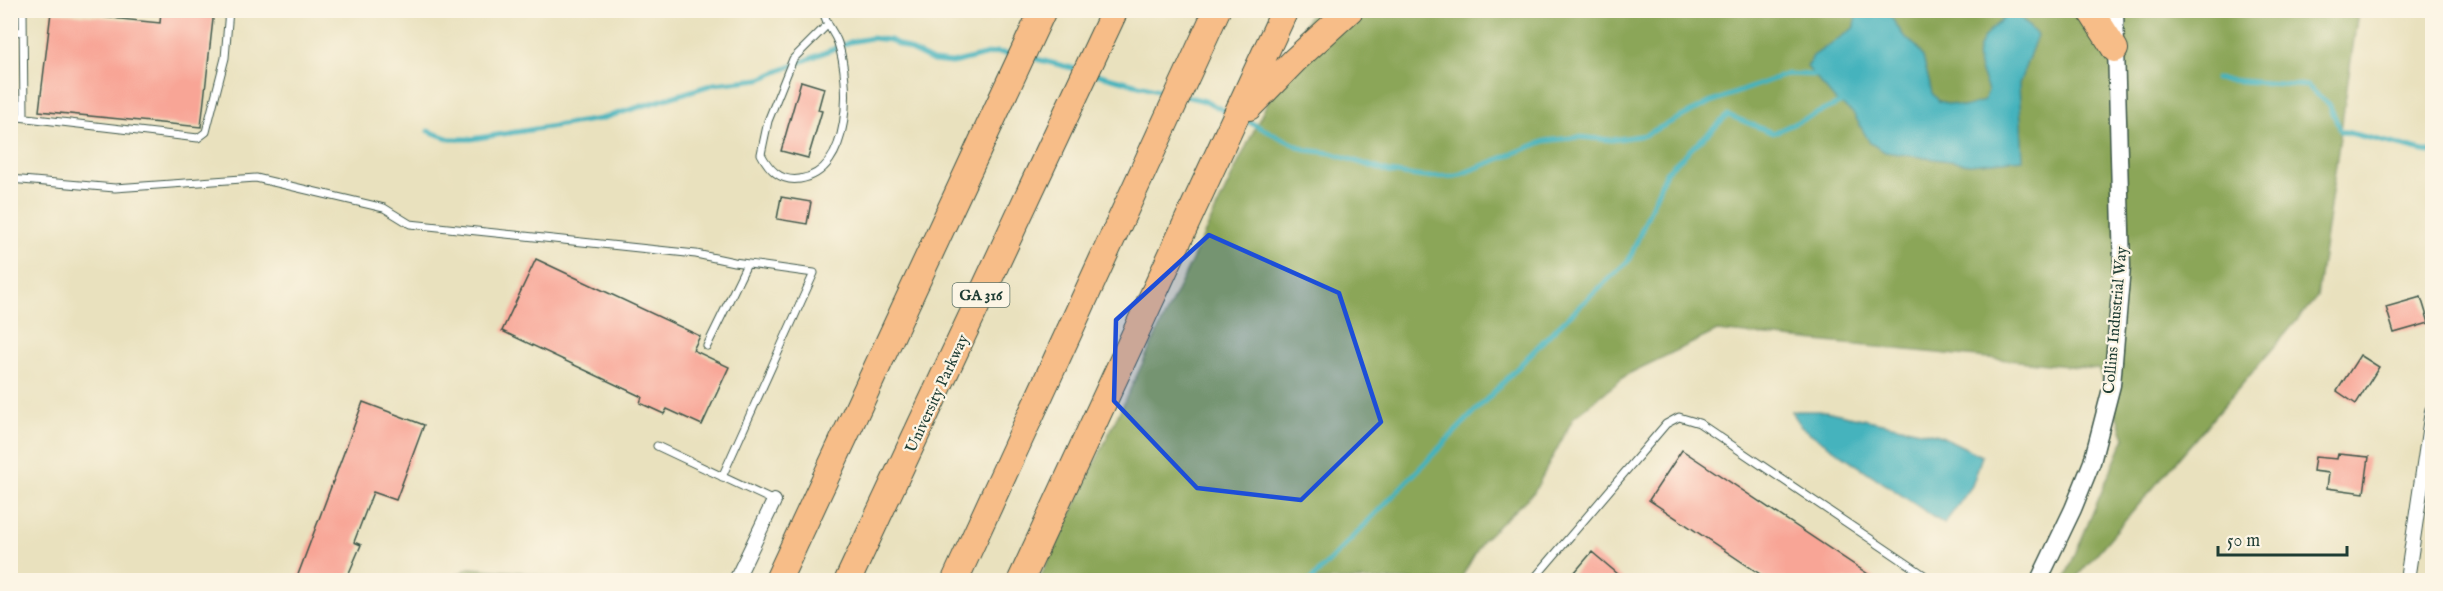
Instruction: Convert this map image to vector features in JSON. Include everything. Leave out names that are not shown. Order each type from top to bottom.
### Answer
[{"type":"highway","points":[[1010,78],[1035,10]]},
{"type":"highway","points":[[778,580],[1043,10]]},
{"type":"highway","name":"University Parkway","points":[[848,580],[1115,10]]},
{"type":"highway","points":[[955,580],[1217,10]]},
{"type":"highway","points":[[1021,580],[1235,123],[1285,10]]},
{"type":"highway","points":[[1235,123],[1295,60],[1350,10]]},
{"type":"highway","points":[[2090,10],[2115,49]]},
{"type":"street","name":"Collins Industrial Way","points":[[2038,580],[2068,519],[2092,462],[2112,385],[2122,267],[2115,10]]},
{"type":"street","points":[[2407,580],[2433,411]]},
{"type":"street","points":[[736,580],[774,501]]},
{"type":"lane","points":[[23,10],[24,117]]},
{"type":"lane","points":[[10,116],[198,138],[206,132],[225,58],[229,10]]},
{"type":"lane","points":[[823,10],[826,26],[838,41],[842,60],[846,101],[839,144],[829,164],[813,177],[794,180],[770,171],[761,154],[768,121],[792,59],[826,26]]},
{"type":"lane","points":[[10,31],[23,32]]},
{"type":"lane","points":[[10,179],[115,188],[256,178],[384,208],[410,224],[696,254],[814,273],[722,477]]},
{"type":"lane","points":[[707,346],[747,264]]},
{"type":"lane","points":[[1533,580],[1666,424],[1679,417],[1699,423],[1924,575],[1926,580]]},
{"type":"lane","points":[[657,446],[774,501]]},
{"type":"highlighted area","points":[[1209,235],[1339,293],[1381,422],[1301,500],[1197,488],[1114,401],[1116,320]]},
{"type":"green space","points":[[1311,11],[2358,11],[2317,297],[2074,580],[2064,580],[2125,437],[2098,369],[1717,331],[1628,374],[1574,417],[1534,492],[1483,540],[1460,580],[1039,580]]},
{"type":"green space","points":[[469,568],[520,572],[564,580],[447,580]]},
{"type":"water","points":[[1856,11],[1887,11],[1903,35],[1917,47],[1923,57],[1932,93],[1939,101],[1964,107],[1984,101],[1988,91],[1978,64],[1978,49],[1987,34],[2014,11],[2037,35],[2019,84],[2023,159],[1970,164],[1885,152],[1870,143],[1853,113],[1835,100],[1807,67],[1813,56],[1855,27]]},
{"type":"water","points":[[1792,411],[1825,411],[1939,435],[1982,456],[1972,486],[1944,524],[1801,427]]},
{"type":"building","points":[[161,10],[214,10],[201,127],[39,111],[51,12],[160,23]]},
{"type":"building","points":[[801,81],[824,88],[818,110],[822,111],[808,158],[781,151]]},
{"type":"building","points":[[781,197],[811,202],[807,224],[777,219]]},
{"type":"building","points":[[536,259],[700,336],[693,350],[729,367],[702,425],[667,409],[664,414],[640,403],[642,397],[502,331]]},
{"type":"building","points":[[2421,297],[2429,323],[2394,333],[2386,307]]},
{"type":"building","points":[[2360,355],[2379,367],[2356,404],[2337,391]]},
{"type":"building","points":[[363,402],[424,425],[396,500],[373,492],[354,542],[361,545],[346,580],[296,580]]},
{"type":"building","points":[[1682,450],[1877,580],[1769,580],[1649,500]]},
{"type":"building","points":[[2338,454],[2369,457],[2364,493],[2327,488],[2329,473],[2313,471],[2315,457],[2337,459]]},
{"type":"building","points":[[1592,552],[1625,580],[1568,580]]},
{"type":"waterway","points":[[428,131],[450,139],[471,139],[600,119],[714,84],[760,79],[850,42],[871,38],[890,40],[933,61],[952,63],[997,52],[1016,55]]},
{"type":"waterway","points":[[1028,57],[1080,70]]},
{"type":"waterway","points":[[1092,73],[1170,93]]},
{"type":"waterway","points":[[1243,119],[1306,150],[1331,153],[1389,172],[1424,177],[1456,176],[1545,141],[1579,137],[1612,140],[1645,135],[1711,102],[1787,74],[1815,75]]},
{"type":"waterway","points":[[2215,79],[2307,86],[2329,104],[2341,131],[2432,153]]},
{"type":"waterway","points":[[1185,96],[1205,101],[1229,113]]},
{"type":"waterway","points":[[1311,580],[1553,331],[1629,260],[1666,172],[1728,115],[1773,133],[1840,103]]}]
